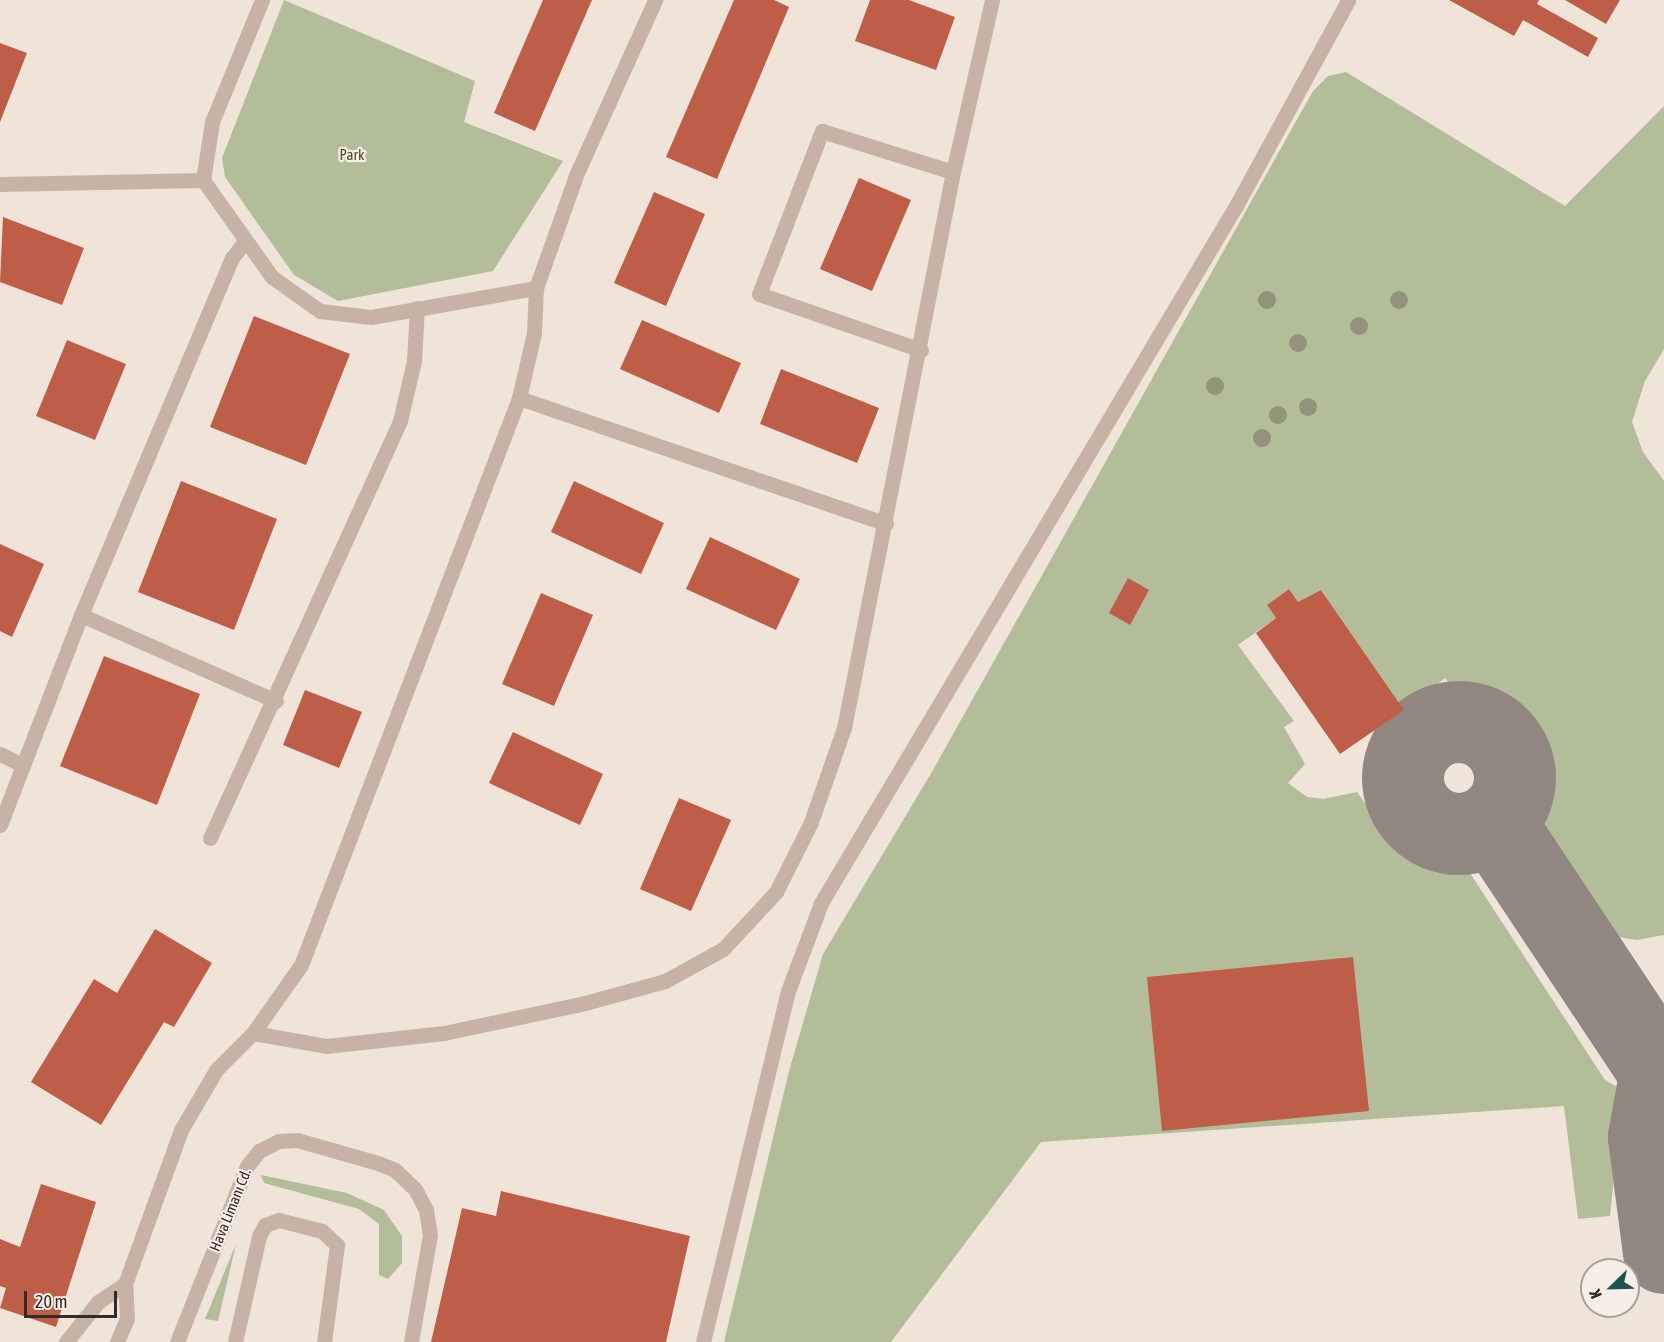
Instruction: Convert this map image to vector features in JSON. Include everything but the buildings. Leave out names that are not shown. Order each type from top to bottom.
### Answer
[{"type":"street","points":[[262,0],[212,122],[203,180],[272,277],[320,311],[370,317],[536,288]]},
{"type":"street","points":[[117,1342],[127,1319],[125,1284],[181,1130],[216,1070],[253,1033],[301,964],[519,398],[534,333],[536,288],[577,173],[656,0]]},
{"type":"street","points":[[253,1033],[326,1046],[444,1033],[665,981],[723,949],[776,892],[811,822],[844,728],[921,350],[953,172],[992,0]]},
{"type":"street","points":[[704,1342],[788,991],[821,903],[1231,214],[1348,0]]},
{"type":"street","points":[[921,350],[759,294],[822,131],[953,172]]},
{"type":"street","points":[[0,184],[203,180]]},
{"type":"street","points":[[0,825],[81,615],[232,258],[245,241]]},
{"type":"street","points":[[210,838],[276,701],[400,421],[414,361],[417,308]]},
{"type":"street","points":[[519,398],[886,524]]},
{"type":"street","points":[[81,615],[276,701]]},
{"type":"street","points":[[0,754],[23,765]]},
{"type":"street","name":"Hava Limanı Cd.","points":[[177,1342],[247,1166],[258,1151],[279,1141],[297,1140],[395,1170],[415,1189],[426,1210],[430,1235],[411,1342]]},
{"type":"street","points":[[235,1342],[259,1236],[265,1225],[279,1220],[322,1231],[337,1245],[324,1342]]},
{"type":"street","points":[[66,1342],[98,1302],[125,1284]]},
{"type":"green space","name":"Park","points":[[284,0],[475,81],[464,122],[563,161],[493,271],[338,301],[294,275],[225,177],[222,158]]},
{"type":"green space","points":[[1346,72],[1565,206],[1664,106],[1664,349],[1645,381],[1632,422],[1643,452],[1664,481],[1664,935],[1637,940],[1618,937],[1535,822],[1542,785],[1530,747],[1505,720],[1458,697],[1445,678],[1404,710],[1321,590],[1298,602],[1289,589],[1267,605],[1276,618],[1238,645],[1294,721],[1284,727],[1305,764],[1288,783],[1307,797],[1323,799],[1357,792],[1385,831],[1423,865],[1466,867],[1605,1080],[1623,1090],[1610,1216],[1578,1219],[1564,1106],[1041,1142],[891,1342],[724,1342],[789,1071],[823,954],[933,770],[1313,91],[1328,76]]},
{"type":"green space","points":[[261,1175],[347,1193],[384,1210],[402,1236],[402,1263],[388,1279],[379,1275],[379,1224],[359,1209],[264,1183]]},
{"type":"green space","points":[[236,1244],[218,1321],[205,1319]]},
{"type":"taxiway","points":[[1459,722],[1480,726],[1499,738],[1511,757],[1515,778],[1511,799],[1499,818],[1480,830],[1459,834],[1438,830],[1419,818],[1407,799],[1403,778],[1407,757],[1419,738],[1438,726],[1459,722]]},
{"type":"taxiway","points":[[1494,822],[1658,1069]]},
{"type":"taxiway","points":[[1664,1054],[1649,1137],[1664,1253]]}]
